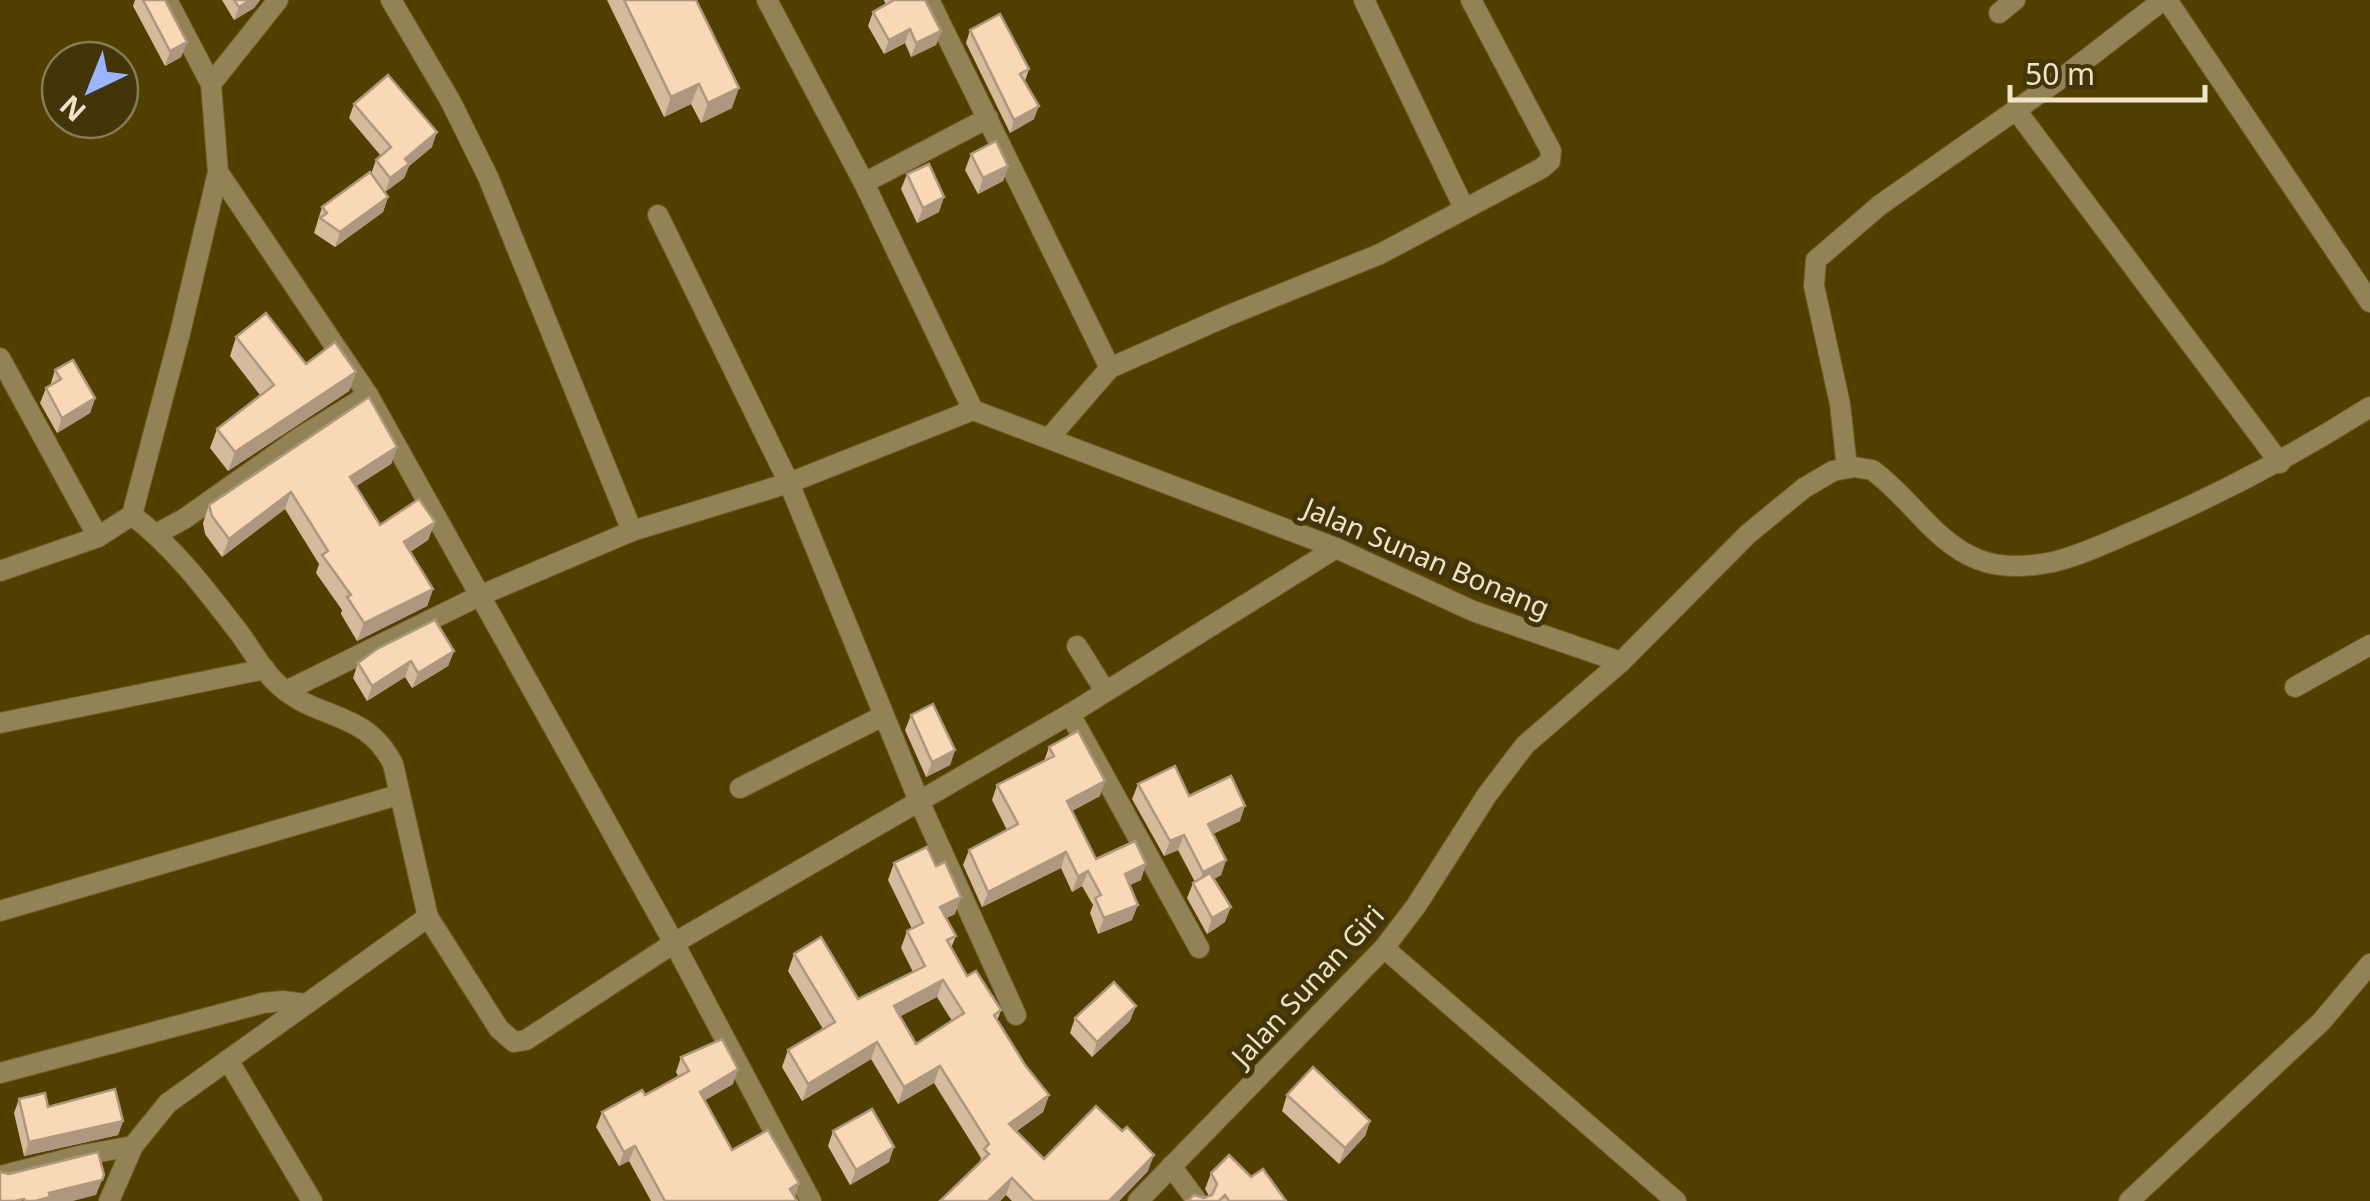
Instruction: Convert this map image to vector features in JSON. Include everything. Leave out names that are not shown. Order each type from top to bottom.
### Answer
[{"type":"street","points":[[0,570],[98,536],[132,516],[218,172],[211,84],[166,0]]},
{"type":"street","points":[[391,0],[452,102],[488,177],[632,532]]},
{"type":"street","points":[[286,691],[480,596],[632,532],[789,484],[973,410],[864,183],[768,0]]},
{"type":"street","points":[[929,0],[1110,368]]},
{"type":"street","points":[[1364,0],[1464,208]]},
{"type":"street","points":[[1050,436],[1110,368],[1380,254],[1550,161],[1551,151],[1471,0]]},
{"type":"street","points":[[1847,468],[1840,404],[1814,286],[1816,260],[1880,205],[2165,0],[2370,302]]},
{"type":"street","points":[[211,84],[277,1]]},
{"type":"street","points":[[2016,110],[2280,463]]},
{"type":"street","points":[[864,183],[988,118]]},
{"type":"street","points":[[218,172],[368,395],[674,943],[811,1201]]},
{"type":"street","points":[[658,215],[789,484],[918,801],[1016,1015]]},
{"type":"street","points":[[0,358],[98,536]]},
{"type":"street","points":[[156,534],[368,395]]},
{"type":"street","points":[[1621,662],[1748,534],[1804,488],[1833,472],[1864,468],[1880,476],[1956,548],[1982,561],[2012,567],[2053,562],[2098,546],[2280,463],[2370,407]]},
{"type":"street","name":"Jalan Sunan Bonang","points":[[973,410],[1050,436],[1336,548],[1473,611],[1621,662]]},
{"type":"street","points":[[132,516],[156,534],[209,594],[264,669],[286,691],[375,738],[392,764],[428,917],[499,1029],[514,1042],[538,1035],[674,943],[1070,714],[1336,548]]},
{"type":"street","points":[[2295,687],[2370,644]]},
{"type":"street","points":[[1077,646],[1105,691]]},
{"type":"street","name":"Jalan Sunan Giri","points":[[1138,1201],[1384,948],[1525,745],[1621,662]]},
{"type":"street","points":[[0,723],[264,669]]},
{"type":"street","points":[[1070,714],[1198,948]]},
{"type":"street","points":[[740,788],[882,716]]},
{"type":"street","points":[[0,911],[398,794]]},
{"type":"street","points":[[109,1201],[133,1146],[168,1103],[428,917]]},
{"type":"street","points":[[1384,948],[1676,1201]]},
{"type":"street","points":[[2130,1201],[2322,1022],[2370,964]]},
{"type":"street","points":[[0,1073],[263,1003],[305,1004]]},
{"type":"street","points":[[228,1060],[312,1201]]},
{"type":"street","points":[[0,1176],[83,1154],[133,1146]]},
{"type":"street","points":[[1171,1166],[1198,1201]]},
{"type":"building","points":[[143,0],[165,0],[187,42],[170,51]]},
{"type":"building","points":[[624,0],[696,0],[739,88],[708,103],[699,84],[671,97]]},
{"type":"building","points":[[894,0],[925,0],[941,31],[916,43],[910,29],[889,40],[873,12]]},
{"type":"building","points":[[1000,14],[1029,69],[1020,74],[1039,106],[1014,120],[970,30]]},
{"type":"building","points":[[388,75],[437,132],[405,159],[409,164],[390,178],[376,160],[391,147],[354,104]]},
{"type":"building","points":[[996,141],[1008,166],[983,178],[971,154]]},
{"type":"building","points":[[929,164],[944,197],[923,208],[907,174]]},
{"type":"building","points":[[370,172],[388,197],[340,232],[320,218],[327,213],[322,207]]},
{"type":"building","points":[[266,313],[306,364],[335,342],[356,372],[235,452],[217,429],[274,385],[236,337]]},
{"type":"building","points":[[73,360],[95,398],[62,418],[46,388],[61,379],[55,370]]},
{"type":"building","points":[[369,397],[397,447],[350,477],[380,525],[419,499],[435,522],[404,542],[433,589],[364,623],[347,597],[351,595],[322,555],[328,551],[291,492],[229,539],[209,505]]},
{"type":"building","points":[[435,620],[454,651],[418,673],[411,661],[372,686],[358,663]]},
{"type":"building","points":[[933,704],[955,750],[932,762],[911,715]]},
{"type":"building","points":[[1078,731],[1105,781],[1067,801],[1096,859],[1135,841],[1146,864],[1125,874],[1138,905],[1104,918],[1095,898],[1101,895],[1088,871],[1078,876],[1066,852],[988,892],[969,850],[1018,824],[997,785],[1054,756],[1049,747]]},
{"type":"building","points":[[1175,766],[1189,796],[1231,776],[1245,806],[1208,824],[1226,860],[1203,872],[1184,835],[1170,841],[1138,784]]},
{"type":"building","points":[[927,847],[936,866],[945,862],[961,897],[940,907],[956,936],[947,940],[967,976],[976,971],[1001,1010],[994,1015],[1049,1095],[1009,1124],[1044,1159],[1096,1106],[1122,1131],[1127,1127],[1154,1155],[1109,1201],[1034,1201],[1012,1178],[988,1201],[940,1201],[989,1154],[984,1149],[989,1144],[940,1066],[904,1087],[877,1042],[808,1084],[788,1050],[835,1022],[794,954],[821,937],[858,999],[925,966],[907,931],[923,923],[894,863]],"holes":[[[943,980],[964,1013],[916,1044],[894,1006]]]},
{"type":"building","points":[[1210,873],[1231,907],[1212,918],[1193,883]]},
{"type":"building","points":[[1114,982],[1136,1006],[1097,1042],[1075,1018]]},
{"type":"building","points":[[722,1039],[738,1069],[700,1092],[732,1150],[768,1130],[799,1183],[790,1189],[797,1201],[665,1201],[635,1146],[624,1152],[602,1112],[689,1071],[681,1057]]},
{"type":"building","points":[[1313,1067],[1370,1121],[1345,1148],[1287,1095]]},
{"type":"building","points":[[115,1089],[123,1121],[29,1142],[19,1099],[45,1093],[48,1107]]},
{"type":"building","points":[[872,1109],[894,1147],[856,1170],[833,1131]]},
{"type":"building","points":[[98,1152],[102,1180],[49,1193],[50,1197],[35,1201],[0,1201],[0,1172],[9,1174]]},
{"type":"building","points":[[1229,1155],[1251,1177],[1263,1169],[1286,1201],[1229,1201],[1225,1195],[1219,1201],[1187,1201],[1194,1195],[1212,1195],[1217,1184],[1211,1173]]}]
